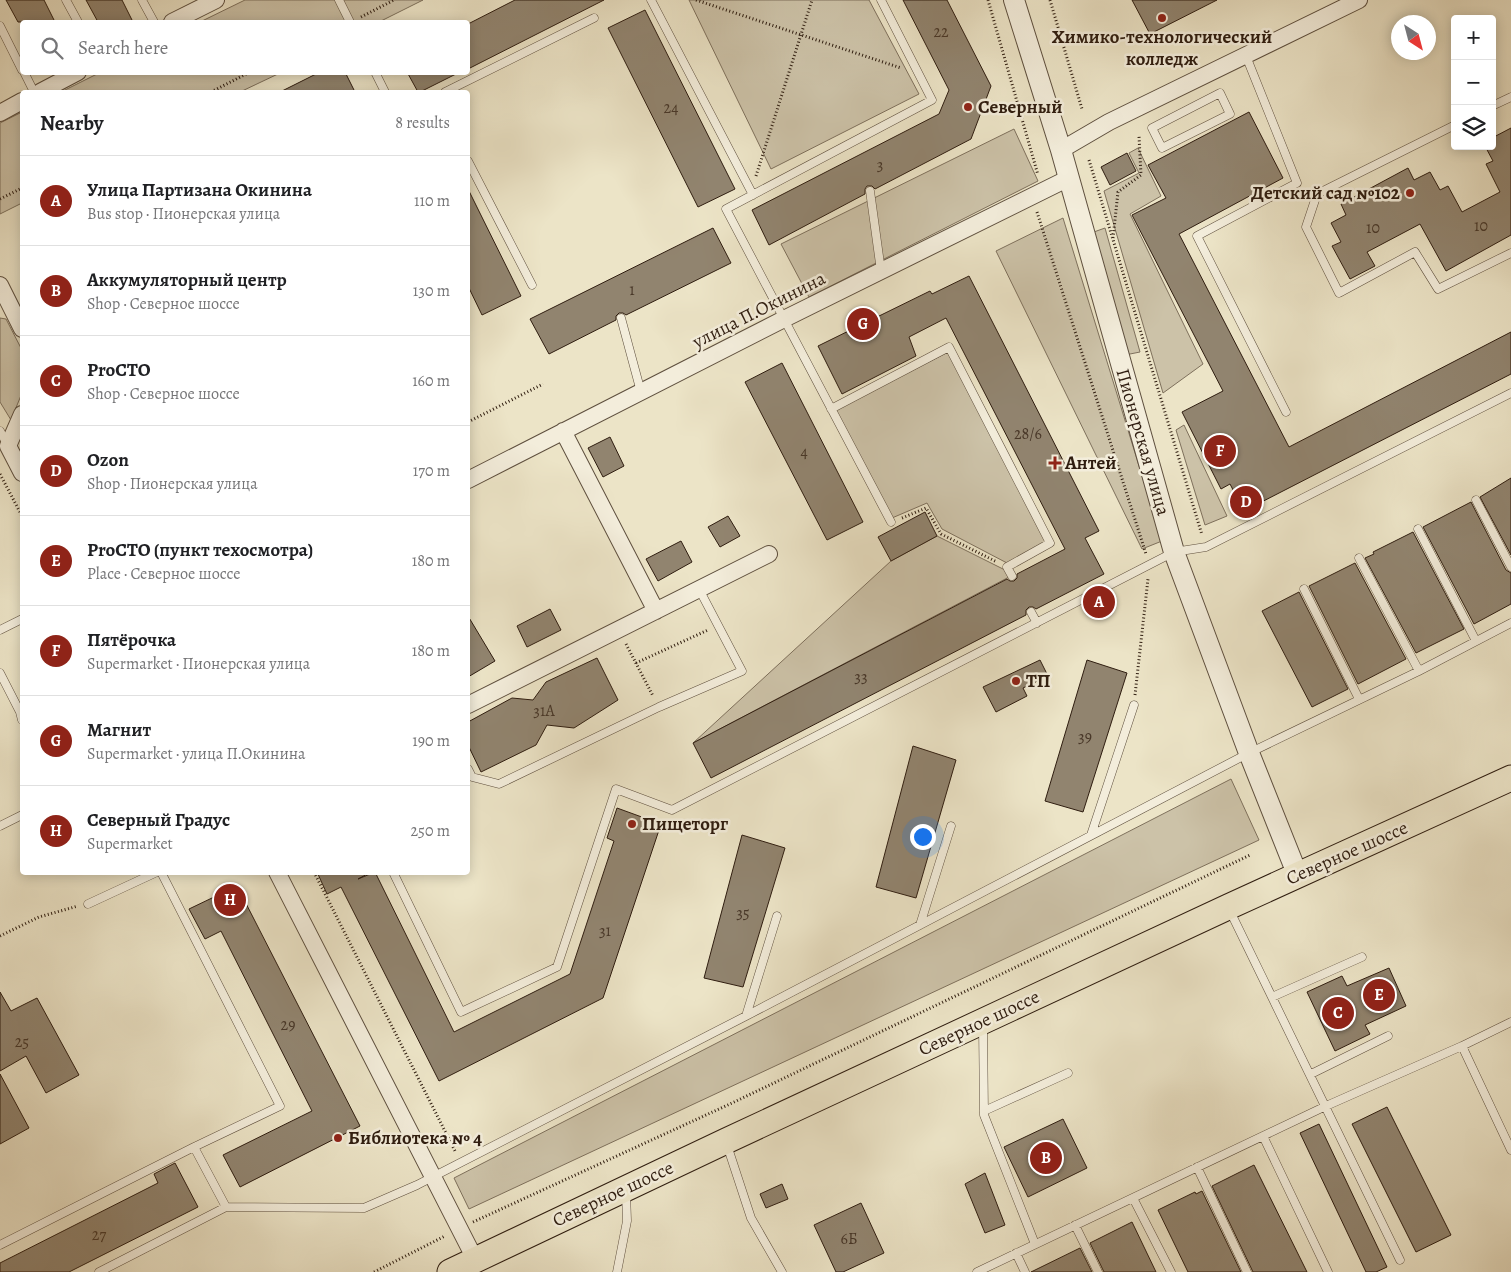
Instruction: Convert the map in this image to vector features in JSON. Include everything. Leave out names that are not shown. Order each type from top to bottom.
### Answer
[{"type":"main road","name":"Северное шоссе","points":[[450,1272],[983,1021],[1511,778]]},
{"type":"street","points":[[176,20],[216,0]]},
{"type":"street","name":"Пионерская улица","points":[[1014,0],[1061,150],[1174,552],[1249,753],[1298,876]]},
{"type":"street","points":[[1061,150],[1109,122],[1359,0]]},
{"type":"street","points":[[44,90],[72,75]]},
{"type":"street","points":[[0,113],[20,102]]},
{"type":"street","name":"улица П.Окинина","points":[[470,479],[784,319],[1069,178]]},
{"type":"street","points":[[1,290],[20,325]]},
{"type":"street","points":[[20,419],[8,446],[20,470]]},
{"type":"street","points":[[563,431],[656,611]]},
{"type":"street","points":[[470,704],[769,554]]},
{"type":"street","points":[[279,875],[475,1259]]},
{"type":"lane","points":[[66,0],[77,20]]},
{"type":"lane","points":[[142,0],[153,20]]},
{"type":"lane","points":[[339,0],[349,20]]},
{"type":"lane","points":[[651,0],[752,193]]},
{"type":"lane","points":[[881,0],[932,100],[752,193],[726,209],[891,522]]},
{"type":"lane","points":[[449,90],[594,18]]},
{"type":"lane","points":[[0,26],[20,65]]},
{"type":"lane","points":[[1246,56],[1297,183],[1198,236],[1286,412]]},
{"type":"lane","points":[[25,75],[33,90]]},
{"type":"lane","points":[[376,75],[384,90]]},
{"type":"lane","points":[[1220,93],[1230,114],[1162,148],[1152,128],[1220,93]]},
{"type":"lane","points":[[1494,105],[1511,97]]},
{"type":"lane","points":[[1451,127],[1317,194],[1306,227],[1339,292],[1415,252],[1438,289],[1511,253]]},
{"type":"lane","points":[[470,165],[532,285]]},
{"type":"lane","points":[[870,191],[881,271]]},
{"type":"lane","points":[[621,318],[641,392]]},
{"type":"lane","points":[[831,409],[949,347],[1050,544],[1007,567],[1012,576]]},
{"type":"lane","points":[[393,875],[461,1012],[557,967],[616,789],[672,810],[1174,552],[1206,546],[1511,393]]},
{"type":"lane","points":[[0,430],[8,446]]},
{"type":"lane","points":[[1476,500],[1511,567]]},
{"type":"lane","points":[[1418,529],[1476,641]]},
{"type":"lane","points":[[1359,558],[1419,671]]},
{"type":"lane","points":[[470,773],[472,777],[499,784],[659,707],[742,671],[699,589]]},
{"type":"lane","points":[[1304,589],[1359,700]]},
{"type":"lane","points":[[1031,612],[1037,623]]},
{"type":"lane","points":[[0,630],[20,620]]},
{"type":"lane","points":[[99,1272],[226,1207],[364,1208],[417,1185],[746,1016],[1249,753],[1419,671],[1511,623]]},
{"type":"lane","points":[[0,673],[20,712]]},
{"type":"lane","points":[[1091,836],[1134,705]]},
{"type":"lane","points":[[0,826],[20,816]]},
{"type":"lane","points":[[920,925],[951,826]]},
{"type":"lane","points":[[88,904],[150,875]]},
{"type":"lane","points":[[0,1245],[194,1147],[280,1106],[163,875]]},
{"type":"lane","points":[[1228,907],[1400,1260]]},
{"type":"lane","points":[[746,1016],[777,916]]},
{"type":"lane","points":[[1272,997],[1362,957]]},
{"type":"lane","points":[[983,1021],[984,1115],[1034,1244]]},
{"type":"lane","points":[[977,1272],[1326,1106],[1462,1046],[1511,1022]]},
{"type":"lane","points":[[1310,1074],[1388,1036]]},
{"type":"lane","points":[[1462,1046],[1511,1150]]},
{"type":"lane","points":[[984,1111],[1068,1073]]},
{"type":"lane","points":[[1263,1136],[1328,1272]]},
{"type":"lane","points":[[726,1141],[751,1218],[782,1272]]},
{"type":"lane","points":[[194,1147],[226,1207]]},
{"type":"lane","points":[[1197,1167],[1247,1272]]},
{"type":"lane","points":[[617,1272],[627,1221],[626,1188]]},
{"type":"lane","points":[[1133,1198],[1171,1272]]},
{"type":"lane","points":[[1075,1225],[1098,1272]]},
{"type":"lane","points":[[1016,1253],[1025,1272]]},
{"type":"path","points":[[354,20],[394,0]]},
{"type":"path","points":[[696,0],[919,74]]},
{"type":"path","points":[[752,193],[812,0]]},
{"type":"path","points":[[988,0],[1040,182]]},
{"type":"path","points":[[1050,0],[1082,109]]},
{"type":"path","points":[[215,90],[244,75]]},
{"type":"path","points":[[1113,241],[1118,192],[1140,175],[1138,136]]},
{"type":"path","points":[[1089,160],[1206,546]]},
{"type":"path","points":[[0,199],[20,189]]},
{"type":"path","points":[[1037,209],[1150,565],[1134,705]]},
{"type":"path","points":[[470,421],[543,384]]},
{"type":"path","points":[[0,474],[20,512]]},
{"type":"path","points":[[891,522],[926,508],[941,534],[1007,567]]},
{"type":"path","points":[[636,663],[718,625]]},
{"type":"path","points":[[618,630],[659,707]]},
{"type":"path","points":[[374,1272],[459,1228],[730,1104],[1250,855]]},
{"type":"path","points":[[316,875],[461,1162]]},
{"type":"path","points":[[0,936],[38,917],[88,904]]},
{"type":"shaded area","points":[[245,0],[423,0],[383,20],[204,20]]},
{"type":"shaded area","points":[[689,0],[869,0],[919,94],[771,169]]},
{"type":"shaded area","points":[[95,75],[276,75],[244,90],[65,90]]},
{"type":"shaded area","points":[[20,113],[20,204],[0,214],[0,123]]},
{"type":"shaded area","points":[[1014,129],[1038,181],[809,297],[781,244]]},
{"type":"shaded area","points":[[1138,148],[1161,196],[1130,214],[1203,364],[1163,393],[1104,191],[1139,173],[1129,153]]},
{"type":"shaded area","points":[[1063,218],[1162,541],[1142,549],[996,251]]},
{"type":"shaded area","points":[[1105,228],[1140,352],[1125,355],[1091,233]]},
{"type":"shaded area","points":[[0,318],[6,319],[20,346],[20,398],[11,420],[0,402]]},
{"type":"shaded area","points":[[948,352],[1047,542],[1007,563],[942,529],[927,503],[892,518],[835,410]]},
{"type":"shaded area","points":[[1184,425],[1227,516],[1205,525],[1176,430]]},
{"type":"shaded area","points":[[937,536],[1005,570],[1009,577],[693,743],[891,561]]},
{"type":"shaded area","points":[[1231,779],[1259,840],[469,1209],[454,1178]]},
{"type":"building","points":[[6,0],[44,0],[54,20],[20,20],[18,22]]},
{"type":"building","points":[[86,0],[122,0],[132,20],[97,20]]},
{"type":"building","points":[[515,0],[604,0],[470,68],[470,23]]},
{"type":"building","points":[[903,0],[947,0],[991,86],[971,139],[875,189],[872,186],[867,186],[865,194],[769,245],[752,210],[939,114],[949,90]]},
{"type":"building","name":"Химико-технологический колледж","points":[[1132,0],[1217,0],[1150,34]]},
{"type":"building","points":[[645,10],[735,189],[698,207],[608,28]]},
{"type":"building","points":[[314,75],[346,75],[354,90],[284,90]]},
{"type":"building","points":[[409,75],[454,75],[424,90],[417,90]]},
{"type":"building","points":[[1249,112],[1283,178],[1179,234],[1289,447],[1511,332],[1511,374],[1244,511],[1230,484],[1221,489],[1182,412],[1223,391],[1132,215],[1166,198],[1148,165]]},
{"type":"building","points":[[1511,128],[1511,235],[1446,271],[1420,224],[1367,252],[1375,266],[1350,279],[1332,246],[1341,242],[1331,223],[1346,215],[1341,204],[1408,168],[1414,180],[1430,172],[1440,190],[1448,186],[1462,212],[1500,192],[1486,164],[1493,161],[1487,150],[1496,150],[1496,136]]},
{"type":"building","points":[[1127,153],[1136,171],[1110,185],[1101,167]]},
{"type":"building","points":[[470,193],[521,296],[482,315],[470,290]]},
{"type":"building","points":[[713,228],[731,263],[626,315],[619,313],[616,316],[616,320],[549,354],[530,319]]},
{"type":"building","points":[[969,276],[1099,531],[1085,538],[1104,574],[1036,609],[1029,607],[1026,610],[1026,615],[711,778],[693,743],[1007,579],[1014,581],[1017,578],[1017,574],[1065,549],[946,318],[909,337],[916,356],[842,394],[818,346],[930,291],[932,294]]},
{"type":"building","points":[[782,363],[863,522],[827,540],[745,382]]},
{"type":"building","points":[[610,437],[624,466],[603,477],[588,448]]},
{"type":"building","points":[[1511,478],[1511,555],[1480,497]]},
{"type":"building","points":[[1471,502],[1506,570],[1511,573],[1511,604],[1474,624],[1423,527]]},
{"type":"building","points":[[925,512],[937,536],[891,561],[878,537]]},
{"type":"building","points":[[728,516],[740,536],[720,547],[708,527]]},
{"type":"building","points":[[1413,532],[1464,629],[1416,653],[1365,558]]},
{"type":"building","points":[[681,541],[692,562],[658,581],[646,559]]},
{"type":"building","points":[[1355,563],[1406,659],[1358,684],[1309,586]]},
{"type":"building","points":[[1299,592],[1348,689],[1312,707],[1262,611]]},
{"type":"building","points":[[550,609],[561,630],[527,647],[517,626]]},
{"type":"building","points":[[470,619],[495,661],[470,676]]},
{"type":"building","points":[[597,658],[618,700],[574,728],[547,725],[536,745],[481,772],[470,749],[470,721],[512,698],[533,700],[546,682]]},
{"type":"building","name":"ТП","points":[[1040,660],[1048,676],[1023,688],[1027,696],[996,712],[983,687]]},
{"type":"building","points":[[1087,660],[1127,673],[1083,812],[1045,801]]},
{"type":"building","points":[[913,746],[956,760],[916,898],[876,887]]},
{"type":"building","points":[[617,808],[661,824],[603,998],[439,1081],[341,887],[327,894],[318,875],[365,875],[358,879],[368,875],[376,875],[454,1032],[570,974],[614,841],[607,838]]},
{"type":"building","points":[[742,835],[785,848],[743,987],[704,978]]},
{"type":"building","points":[[237,886],[360,1126],[240,1187],[223,1155],[312,1111],[221,931],[205,939],[189,909]]},
{"type":"building","points":[[1389,968],[1406,1006],[1365,1025],[1370,1034],[1335,1051],[1307,992],[1342,976],[1347,986]]},
{"type":"building","points":[[0,992],[11,1011],[37,998],[79,1075],[46,1093],[26,1056],[0,1071]]},
{"type":"building","points":[[0,1074],[29,1128],[0,1144]]},
{"type":"building","points":[[1387,1107],[1451,1235],[1416,1252],[1352,1124]]},
{"type":"building","points":[[1063,1119],[1087,1168],[1028,1197],[1004,1147]]},
{"type":"building","points":[[1319,1124],[1387,1267],[1376,1272],[1366,1272],[1300,1133]]},
{"type":"building","points":[[175,1163],[198,1207],[69,1272],[0,1272],[0,1263],[158,1183],[154,1174]]},
{"type":"building","points":[[1254,1165],[1307,1272],[1253,1272],[1212,1186]]},
{"type":"building","points":[[985,1173],[1005,1225],[985,1233],[965,1184]]},
{"type":"building","points":[[782,1184],[788,1199],[766,1208],[760,1194]]},
{"type":"building","points":[[1202,1191],[1241,1272],[1188,1272],[1158,1210],[1195,1192],[1196,1194]]},
{"type":"building","points":[[861,1203],[884,1253],[843,1272],[836,1272],[814,1225]]},
{"type":"building","points":[[1132,1222],[1156,1272],[1104,1272],[1090,1243]]},
{"type":"building","points":[[1080,1248],[1092,1272],[1031,1272]]},
{"type":"place","name":"Химико-технологический колледж","points":[[1162,18]]},
{"type":"place","name":"Северный","points":[[968,107]]},
{"type":"place","name":"Детский сад №102","points":[[1410,193]]},
{"type":"place","name":"Магнит","points":[[863,324]]},
{"type":"place","name":"Пятёрочка","points":[[1220,451]]},
{"type":"place","name":"Антей","points":[[1055,463]]},
{"type":"place","name":"Ozon","points":[[1246,502]]},
{"type":"place","name":"Улица Партизана Окинина","points":[[1099,602]]},
{"type":"place","name":"ТП","points":[[1016,681]]},
{"type":"place","name":"Пищеторг","points":[[632,824]]},
{"type":"place","name":"Северный Градус","points":[[230,900]]},
{"type":"place","name":"ProСТО (пункт техосмотра)","points":[[1379,995]]},
{"type":"place","name":"ProСТО","points":[[1338,1013]]},
{"type":"place","name":"Библиотека № 4","points":[[338,1138]]},
{"type":"place","name":"Аккумуляторный центр","points":[[1046,1158]]}]
